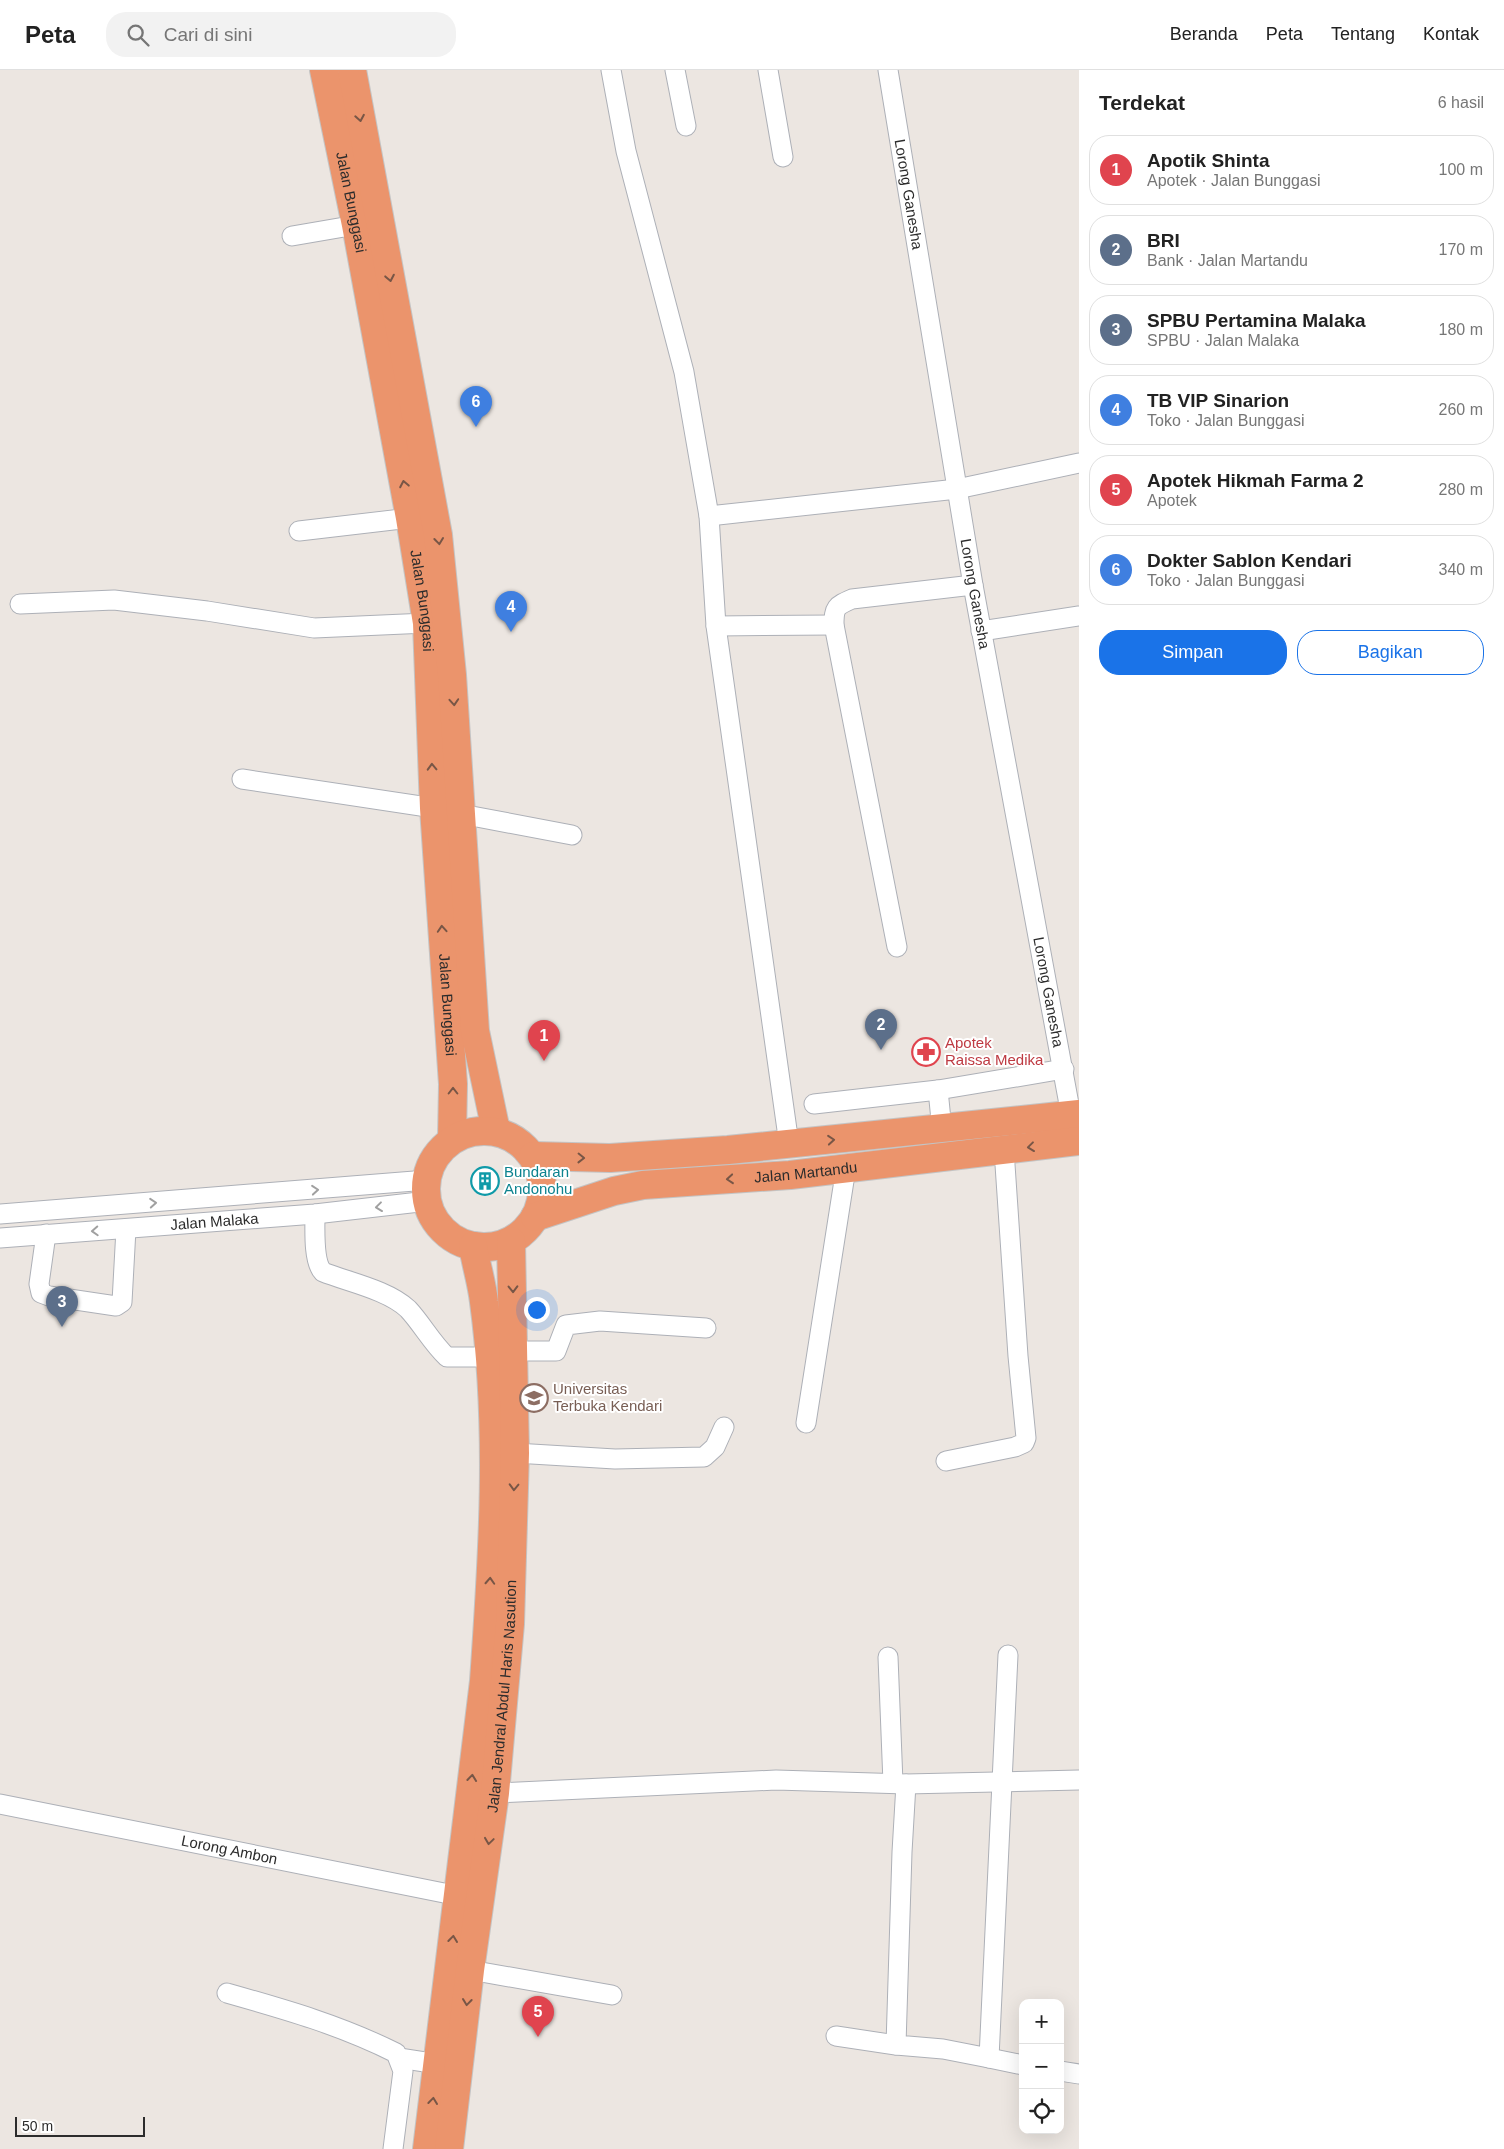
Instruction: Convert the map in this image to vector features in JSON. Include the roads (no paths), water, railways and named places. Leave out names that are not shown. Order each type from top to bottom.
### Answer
[{"type":"highway","name":"Jalan Bunggasi","points":[[324,70],[356,225],[407,434],[438,535],[446,608],[475,1031],[496,1131]]},
{"type":"highway","name":"Jalan Bunggasi","points":[[352,70],[407,434],[410,518],[427,624],[434,808],[453,1084],[452,1140]]},
{"type":"highway","name":"Jalan Martandu","points":[[533,1156],[610,1158],[728,1150],[942,1130],[1075,1115]]},
{"type":"highway","points":[[473,1131],[496,1131],[510,1136],[522,1144],[533,1156],[541,1175],[542,1197],[535,1217],[525,1231],[511,1241],[499,1245],[473,1246],[457,1240],[444,1230],[434,1217],[427,1191],[435,1157],[452,1140],[473,1131]]},
{"type":"highway","name":"Jalan Martandu","points":[[535,1217],[614,1191],[643,1185],[790,1175],[1079,1141]]},
{"type":"highway","name":"Jalan Jendral Abdul Haris Nasution","points":[[449,2149],[470,1970],[495,1793],[499,1624],[495,1482],[511,1241]]},
{"type":"highway","name":"Jalan Jendral Abdul Haris Nasution","points":[[427,2149],[484,1682],[499,1624],[515,1453],[502,1354],[482,1291],[473,1246]]},
{"type":"street","points":[[611,70],[626,151],[684,372],[709,516],[716,626],[789,1144]]},
{"type":"street","points":[[675,70],[686,126]]},
{"type":"street","points":[[768,70],[783,157]]},
{"type":"street","name":"Lorong Ganesha","points":[[888,70],[981,631],[1064,1069],[1075,1115]]},
{"type":"street","points":[[292,236],[356,225]]},
{"type":"street","points":[[709,516],[956,489],[1079,462]]},
{"type":"street","points":[[299,531],[410,518]]},
{"type":"street","points":[[897,947],[834,625],[834,611],[838,605],[852,599],[973,585]]},
{"type":"street","points":[[20,604],[114,600],[207,610],[314,628],[427,624]]},
{"type":"street","points":[[981,631],[1079,616]]},
{"type":"street","points":[[716,626],[834,625]]},
{"type":"street","points":[[242,779],[434,808]]},
{"type":"street","points":[[461,814],[572,836]]},
{"type":"street","points":[[814,1104],[938,1090],[1064,1069]]},
{"type":"street","points":[[938,1090],[942,1130]]},
{"type":"street","points":[[946,1461],[1015,1447],[1024,1443],[1026,1438],[1018,1356],[1004,1150]]},
{"type":"street","points":[[806,1423],[846,1168]]},
{"type":"street","name":"Jalan Malaka","points":[[0,1238],[315,1214],[427,1191]]},
{"type":"street","name":"Jalan Malaka","points":[[0,1214],[427,1191]]},
{"type":"street","points":[[315,1214],[319,1268],[323,1272],[388,1296],[406,1307],[422,1324],[447,1357],[556,1351],[566,1325],[592,1322],[706,1328]]},
{"type":"street","points":[[46,1234],[39,1284],[41,1293],[49,1296],[116,1306],[122,1302],[126,1229]]},
{"type":"street","points":[[515,1453],[615,1458],[704,1457],[715,1447],[724,1427]]},
{"type":"street","points":[[990,2058],[1008,1655]]},
{"type":"street","points":[[888,1657],[899,1784],[902,1852],[896,2045]]},
{"type":"street","points":[[495,1793],[776,1780],[899,1784],[1079,1780]]},
{"type":"street","name":"Lorong Ambon","points":[[0,1804],[459,1896]]},
{"type":"street","points":[[470,1970],[612,1995]]},
{"type":"street","points":[[227,1993],[321,2021],[360,2035],[396,2053],[403,2071],[393,2149]]},
{"type":"street","points":[[836,2036],[896,2045],[943,2049],[1019,2064]]},
{"type":"street","points":[[399,2058],[438,2064]]},
{"type":"street","points":[[1064,2072],[1079,2074]]},
{"type":"place","name":"Dokter Sablon Kendari","points":[[476,427]]},
{"type":"place","name":"TB VIP Sinarion","points":[[511,632]]},
{"type":"place","name":"BRI","points":[[881,1050]]},
{"type":"place","name":"Apotek Raissa Medika","points":[[926,1052]]},
{"type":"place","name":"Apotik Shinta","points":[[544,1061]]},
{"type":"place","name":"Bundaran Andonohu","points":[[485,1181]]},
{"type":"place","name":"SPBU Pertamina Malaka","points":[[62,1327]]},
{"type":"place","name":"Universitas Terbuka Kendari","points":[[534,1398]]},
{"type":"place","name":"Apotek Hikmah Farma 2","points":[[538,2037]]}]
